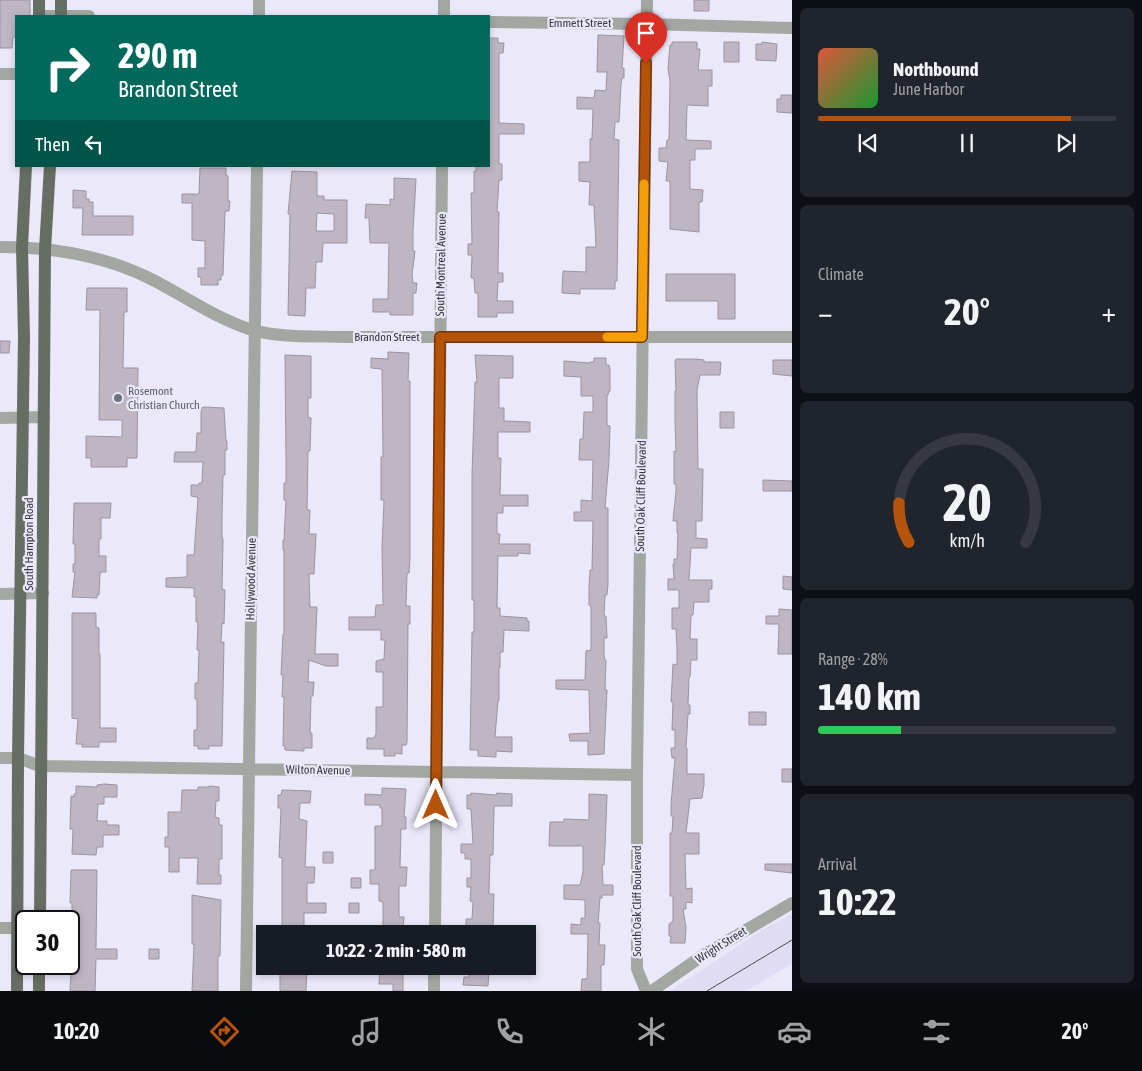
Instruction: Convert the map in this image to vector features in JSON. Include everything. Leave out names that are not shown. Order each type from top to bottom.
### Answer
[{"type":"main road","points":[[39,0],[39,15]]},
{"type":"main road","points":[[61,0],[61,15]]},
{"type":"main road","name":"South Hampton Road","points":[[21,910],[18,758],[24,337],[22,247],[26,167]]},
{"type":"main road","name":"South Hampton Road","points":[[40,910],[45,249],[50,167]]},
{"type":"main road","name":"South Hampton Road","points":[[17,991],[18,975]]},
{"type":"main road","points":[[39,975],[39,991]]},
{"type":"street","points":[[259,15],[260,0]]},
{"type":"street","points":[[444,0],[444,15]]},
{"type":"street","name":"South Oak Cliff Boulevard","points":[[646,991],[637,969],[637,775],[647,0]]},
{"type":"street","name":"Emmett Street","points":[[490,22],[792,28]]},
{"type":"street","points":[[0,74],[15,74]]},
{"type":"street","name":"Hollywood Avenue","points":[[246,991],[257,167]]},
{"type":"street","name":"South Montreal Avenue","points":[[435,925],[442,167]]},
{"type":"street","name":"Brandon Street","points":[[0,247],[22,247],[78,253],[122,266],[149,278],[212,313],[254,330],[274,334],[440,337],[792,337]]},
{"type":"street","points":[[0,418],[44,417]]},
{"type":"street","points":[[0,594],[43,593]]},
{"type":"street","name":"Wilton Avenue","points":[[0,758],[18,758],[40,766],[637,775]]},
{"type":"street","name":"Wright Street","points":[[652,991],[702,956],[792,903]]},
{"type":"street","points":[[0,928],[15,928]]},
{"type":"street","points":[[434,975],[434,991]]},
{"type":"shaded area","points":[[792,914],[792,964],[746,991],[670,991],[762,930]]},
{"type":"building","points":[[0,0],[30,0],[30,15],[15,15],[15,37],[13,37],[12,48],[0,48]]},
{"type":"building","points":[[694,0],[709,0],[709,11],[694,11]]},
{"type":"building","points":[[598,35],[624,36],[622,68],[624,68],[624,78],[622,78],[621,84],[619,122],[615,122],[614,139],[619,140],[617,281],[615,281],[615,289],[580,289],[580,294],[562,293],[563,271],[586,272],[586,247],[596,247],[594,205],[589,205],[590,182],[579,181],[579,162],[590,162],[593,109],[577,109],[577,97],[594,98],[595,90],[606,91],[607,72],[597,72]]},
{"type":"building","points":[[490,38],[498,38],[498,43],[504,43],[503,53],[499,53],[499,123],[524,124],[524,134],[499,134],[499,164],[502,164],[502,180],[499,180],[497,212],[499,212],[498,273],[503,273],[503,282],[498,282],[497,301],[513,301],[513,313],[497,313],[497,317],[478,317],[478,293],[475,293],[474,278],[471,278],[472,255],[468,255],[468,244],[472,244],[471,193],[474,193],[474,171],[476,171],[476,167],[490,167]]},
{"type":"building","points":[[672,42],[697,42],[697,49],[700,49],[698,70],[712,70],[712,86],[708,86],[708,106],[687,105],[686,140],[711,141],[711,149],[695,149],[695,160],[690,160],[690,189],[703,190],[702,202],[699,202],[699,232],[670,229],[670,181],[666,181],[668,162],[659,161],[659,148],[666,148],[667,140],[669,140],[670,80],[668,69],[670,45],[672,45]]},
{"type":"building","points":[[724,42],[739,42],[739,62],[724,62]]},
{"type":"building","points":[[762,42],[777,44],[776,61],[756,60],[756,44],[762,44]]},
{"type":"building","points":[[781,95],[792,95],[792,113],[777,112],[777,99],[781,99]]},
{"type":"building","points":[[200,168],[226,168],[226,175],[228,176],[228,201],[230,201],[229,211],[225,211],[223,275],[221,280],[218,280],[218,285],[201,285],[201,277],[198,277],[198,268],[205,268],[205,241],[192,240],[192,203],[182,203],[182,194],[199,194]]},
{"type":"building","points":[[292,171],[317,172],[317,196],[324,196],[324,200],[347,200],[347,243],[323,243],[322,262],[316,262],[315,288],[306,288],[305,316],[288,315],[290,214],[288,214]],"holes":[[[317,213],[334,214],[334,231],[316,231]]]},
{"type":"building","points":[[394,178],[416,179],[413,231],[413,251],[415,251],[412,275],[413,283],[417,283],[416,293],[413,293],[413,315],[390,315],[390,312],[373,312],[373,299],[388,299],[389,243],[370,243],[369,218],[365,218],[366,204],[390,205],[390,199],[394,200]]},
{"type":"building","points":[[73,190],[86,191],[86,199],[89,199],[89,202],[93,202],[93,216],[133,216],[133,235],[82,235],[83,208],[73,208]]},
{"type":"building","points":[[666,274],[735,274],[735,319],[718,319],[718,301],[666,301]]},
{"type":"building","name":"Rosemont Christian Church","points":[[87,288],[127,288],[127,312],[124,312],[123,368],[138,368],[137,458],[127,458],[127,467],[91,467],[91,458],[86,458],[86,436],[122,437],[122,420],[99,420],[100,310],[86,310]]},
{"type":"building","points":[[0,341],[10,341],[9,353],[0,353]]},
{"type":"building","points":[[388,352],[409,353],[408,381],[410,381],[410,557],[409,573],[407,573],[406,606],[410,606],[410,624],[408,624],[407,742],[406,745],[402,745],[402,754],[395,753],[395,756],[384,756],[384,749],[367,749],[367,738],[374,738],[376,734],[376,707],[383,707],[383,672],[376,672],[376,661],[384,659],[385,640],[381,640],[381,630],[349,630],[349,617],[375,617],[376,605],[383,605],[382,549],[384,500],[381,500],[381,457],[383,457],[382,369],[371,368],[371,358],[388,359]]},
{"type":"building","points":[[285,355],[311,356],[311,398],[308,398],[308,417],[311,418],[310,451],[308,451],[307,510],[310,510],[309,534],[316,534],[314,574],[309,574],[310,607],[317,607],[315,654],[338,654],[338,666],[326,666],[309,660],[308,682],[314,682],[313,696],[311,696],[310,733],[312,733],[312,748],[304,748],[304,751],[285,750],[285,746],[283,746],[284,697],[282,697],[283,675],[281,675],[284,634],[283,540],[286,500],[284,500],[284,483],[286,483]]},
{"type":"building","points":[[475,355],[513,356],[513,378],[499,378],[499,408],[504,408],[504,421],[530,422],[530,432],[498,432],[498,458],[501,458],[500,495],[528,495],[528,506],[503,506],[503,513],[497,513],[497,534],[500,534],[499,544],[530,544],[530,554],[518,553],[518,556],[498,556],[497,608],[500,608],[500,616],[527,618],[527,621],[529,621],[529,631],[504,630],[503,652],[500,652],[499,701],[495,737],[512,737],[512,752],[496,751],[496,757],[478,756],[478,750],[470,750],[472,632],[474,632],[474,600],[472,600],[472,475],[475,382],[477,382]]},
{"type":"building","points":[[594,358],[606,358],[606,365],[609,365],[610,370],[610,391],[607,395],[607,425],[610,426],[609,460],[605,508],[608,508],[608,584],[607,595],[605,595],[604,616],[606,616],[607,638],[604,638],[604,656],[606,660],[605,690],[607,690],[604,754],[588,755],[588,741],[570,741],[569,734],[590,733],[589,690],[556,689],[556,680],[585,680],[586,651],[591,650],[589,588],[590,570],[592,570],[593,521],[574,521],[574,512],[581,512],[581,500],[592,501],[593,460],[579,460],[580,439],[583,439],[584,412],[593,412],[593,396],[581,396],[581,377],[564,376],[564,361],[590,363],[594,362]]},
{"type":"building","points":[[676,359],[721,362],[720,375],[700,375],[697,390],[698,469],[703,469],[702,521],[696,521],[696,538],[707,539],[707,548],[691,548],[689,580],[712,580],[712,589],[709,589],[709,602],[694,602],[693,615],[691,615],[690,639],[697,639],[697,660],[691,660],[689,677],[688,705],[690,705],[690,714],[688,714],[686,748],[687,774],[704,774],[704,785],[702,798],[690,799],[686,833],[699,833],[699,854],[685,854],[686,889],[692,888],[692,903],[686,902],[686,909],[683,909],[686,927],[685,943],[670,943],[671,936],[669,936],[669,924],[673,921],[673,896],[670,896],[670,833],[672,833],[673,816],[671,816],[671,804],[675,758],[672,758],[671,748],[675,748],[675,730],[672,730],[673,702],[671,702],[673,664],[677,665],[676,629],[672,629],[672,608],[679,608],[679,590],[668,590],[668,579],[674,579],[673,564],[674,559],[677,559],[678,533],[677,521],[673,521],[676,491],[676,484],[674,484],[674,451],[676,452]]},
{"type":"building","points":[[773,360],[792,360],[792,376],[773,374]]},
{"type":"building","points":[[201,408],[224,408],[227,441],[225,475],[223,475],[222,516],[222,589],[225,590],[224,624],[222,623],[221,642],[224,642],[222,746],[209,746],[209,749],[198,749],[198,746],[194,746],[194,730],[197,730],[195,683],[198,683],[199,650],[197,650],[198,622],[196,622],[196,597],[194,597],[194,588],[166,587],[166,578],[187,577],[187,555],[194,555],[198,498],[191,496],[191,485],[202,483],[203,462],[174,462],[175,452],[196,452],[197,433],[201,433]]},
{"type":"building","points":[[720,412],[734,412],[734,428],[720,428]]},
{"type":"building","points":[[763,480],[792,481],[792,491],[763,491]]},
{"type":"building","points":[[74,503],[111,503],[110,518],[101,518],[99,556],[106,556],[106,572],[100,572],[99,595],[97,595],[97,598],[72,597],[75,572],[73,572],[73,564],[75,564],[75,544],[73,544]]},
{"type":"building","points":[[783,576],[792,577],[792,590],[783,589]]},
{"type":"building","points":[[779,609],[792,610],[792,654],[778,654],[779,624],[766,624],[766,616],[779,616]]},
{"type":"building","points":[[72,613],[96,613],[96,627],[99,628],[100,655],[100,728],[116,728],[116,742],[99,742],[99,747],[82,747],[82,744],[76,744],[78,719],[72,718]]},
{"type":"building","points":[[749,712],[766,712],[766,725],[749,725]]},
{"type":"building","points":[[782,769],[792,769],[792,782],[782,782]]},
{"type":"building","points":[[97,785],[117,785],[117,797],[104,797],[104,804],[98,804],[97,821],[107,821],[107,825],[119,825],[119,835],[103,835],[103,847],[97,847],[96,855],[72,854],[73,829],[70,829],[71,796],[74,797],[74,794],[76,794],[76,786],[97,787]]},
{"type":"building","points":[[198,787],[219,787],[219,801],[216,801],[215,817],[219,818],[219,825],[222,825],[222,859],[219,859],[221,884],[197,884],[198,858],[179,858],[179,872],[169,872],[169,847],[165,847],[165,837],[168,837],[168,812],[181,812],[182,790],[198,790]]},
{"type":"building","points":[[382,788],[406,789],[404,817],[406,817],[406,829],[401,829],[400,867],[407,867],[406,886],[399,886],[399,917],[404,917],[403,925],[383,925],[383,902],[379,901],[379,884],[370,884],[370,870],[375,870],[375,826],[382,826],[382,808],[380,808],[380,805],[365,805],[365,794],[382,795]]},
{"type":"building","points":[[282,790],[311,791],[310,803],[300,803],[299,819],[307,821],[305,867],[315,867],[314,883],[307,883],[307,903],[326,903],[326,913],[304,913],[304,925],[282,925],[282,858],[279,857],[281,808],[278,808],[278,795],[281,795]]},
{"type":"building","points":[[471,793],[512,794],[512,806],[494,806],[493,855],[490,855],[489,894],[494,894],[493,925],[466,925],[466,919],[472,919],[473,902],[470,901],[471,887],[467,887],[467,878],[471,878],[471,859],[465,859],[465,853],[461,853],[461,844],[473,844],[471,809],[467,809],[467,795],[471,795]]},
{"type":"building","points":[[589,794],[607,795],[604,865],[602,865],[603,885],[613,885],[613,895],[602,895],[602,898],[600,898],[599,945],[605,945],[604,965],[601,965],[601,991],[581,991],[582,979],[587,979],[588,934],[571,934],[571,924],[581,925],[581,918],[585,918],[585,900],[564,899],[564,885],[580,885],[583,872],[583,846],[549,846],[550,822],[564,822],[564,819],[589,820]]},
{"type":"building","points":[[323,852],[333,852],[333,863],[323,863]]},
{"type":"building","points":[[765,864],[792,864],[792,873],[765,870]]},
{"type":"building","points":[[71,870],[97,870],[96,949],[117,949],[117,959],[96,959],[95,991],[70,991],[71,975],[80,975],[80,910],[72,910],[72,903],[70,903]]},
{"type":"building","points":[[351,878],[361,878],[361,888],[351,888]]},
{"type":"building","points":[[192,895],[221,900],[218,991],[192,991],[194,944],[192,944]]},
{"type":"building","points":[[349,903],[359,903],[359,913],[349,913]]},
{"type":"building","points":[[149,949],[159,949],[159,959],[149,959]]},
{"type":"building","points":[[280,975],[307,975],[306,991],[280,991]]},
{"type":"building","points":[[380,975],[403,975],[403,991],[393,991],[393,984],[379,984]]},
{"type":"building","points":[[469,975],[489,975],[488,986],[463,985],[464,977],[469,977]]},
{"type":"tram line","points":[[707,991],[792,940]]},
{"type":"slow traffic","points":[[607,337],[642,337],[644,184]]},
{"type":"place","name":"Rosemont Christian Church","points":[[118,398]]},
{"type":"route","points":[[436,805],[440,337],[642,337],[646,63]]}]
